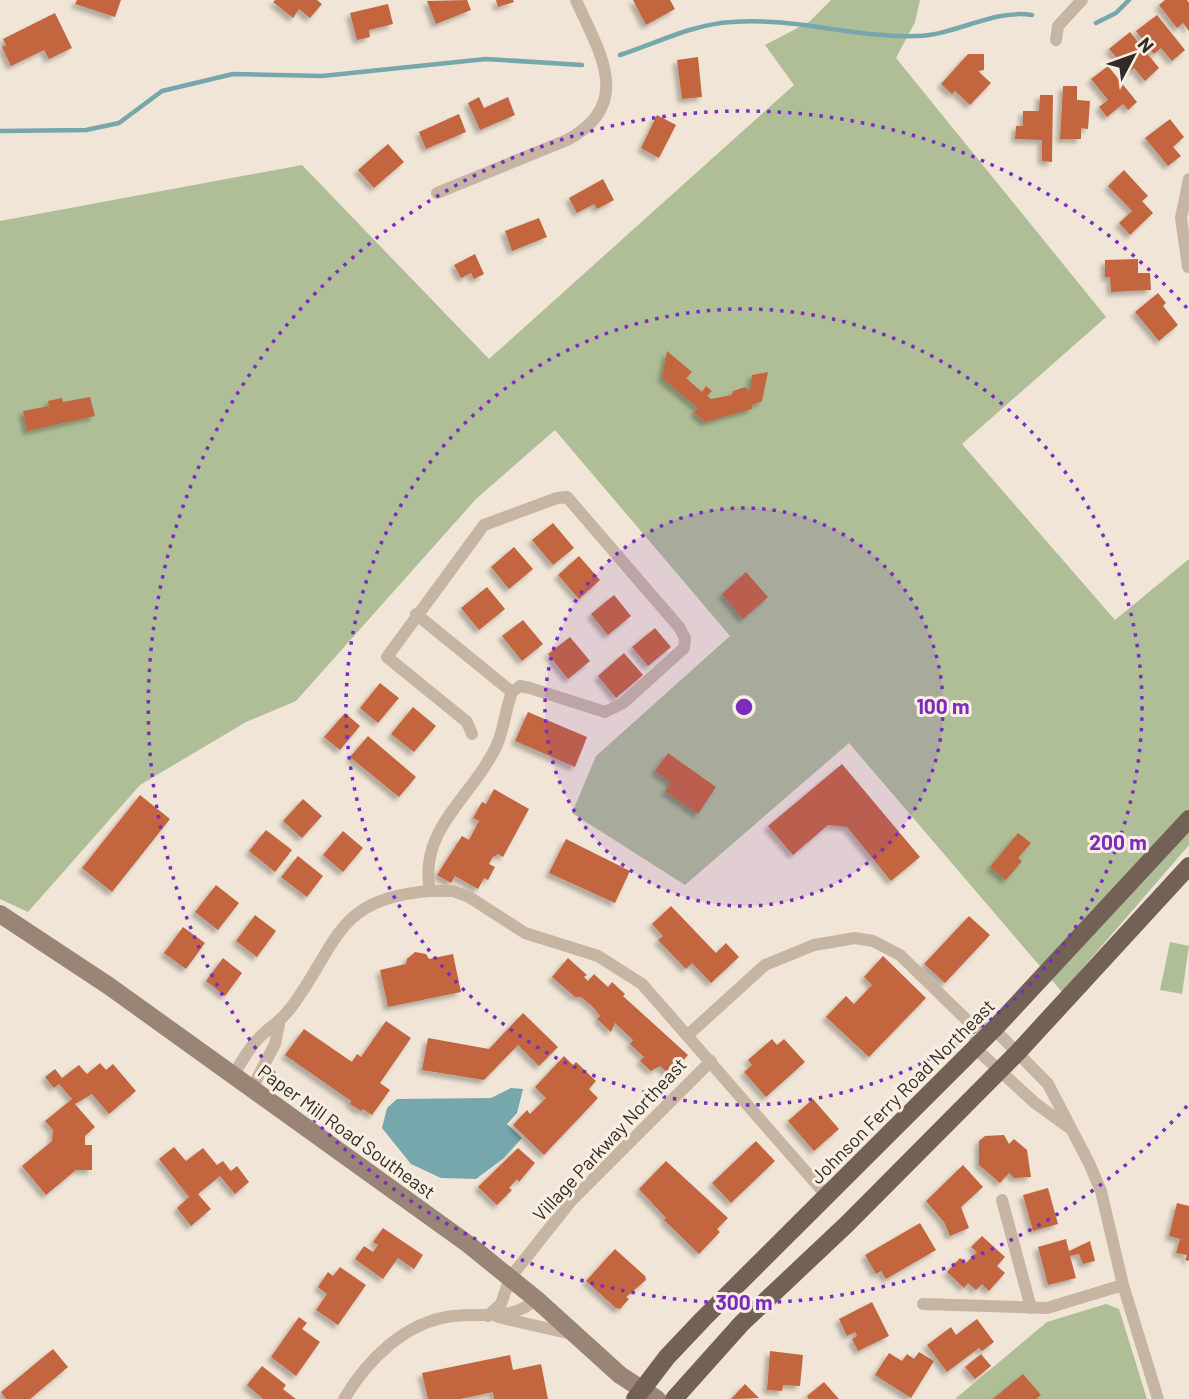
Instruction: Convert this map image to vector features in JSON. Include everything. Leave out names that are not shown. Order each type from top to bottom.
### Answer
[{"type":"main road","name":"Johnson Ferry Road Northeast","points":[[638,1394],[703,1319],[994,1029],[1189,819]]},
{"type":"main road","points":[[674,1399],[742,1323],[847,1224],[1000,1071],[1189,866]]},
{"type":"street","points":[[437,193],[567,140],[582,132],[600,112],[607,76],[576,0]]},
{"type":"street","points":[[1056,40],[1058,26],[1082,0]]},
{"type":"street","points":[[1188,267],[1181,218],[1189,179]]},
{"type":"street","points":[[430,891],[428,861],[436,836],[496,747],[512,692],[520,686],[530,688],[605,712],[623,702],[684,648],[685,638],[679,627],[575,503],[567,497],[557,498],[484,525],[387,657],[467,722],[472,734]]},
{"type":"street","points":[[416,614],[512,692]]},
{"type":"street","name":"Village Parkway Northeast","points":[[233,1075],[261,1035],[279,1024],[302,993],[330,941],[350,918],[383,900],[430,891],[453,891],[469,897],[525,933],[611,963],[642,984],[689,1034],[827,1196]]},
{"type":"street","name":"Paper Mill Road Southeast","points":[[0,914],[77,963],[510,1278],[638,1394],[657,1399]]},
{"type":"street","points":[[689,1034],[765,965],[814,945],[855,938],[885,945],[901,955],[974,1027],[994,1029],[1048,1084],[1101,1191],[1123,1285],[1158,1399]]},
{"type":"street","name":"Village Parkway Northeast","points":[[252,1088],[275,1044],[279,1024]]},
{"type":"street","points":[[974,1027],[975,1048],[1035,1103],[1069,1127]]},
{"type":"street","name":"Village Parkway Northeast","points":[[491,1316],[501,1304],[510,1278],[572,1201],[711,1061]]},
{"type":"street","points":[[1002,1200],[1031,1308]]},
{"type":"street","points":[[923,1304],[1047,1308],[1123,1285]]},
{"type":"street","points":[[344,1399],[369,1364],[402,1335],[452,1316],[491,1316],[523,1311],[536,1299]]},
{"type":"street","points":[[491,1316],[575,1335]]},
{"type":"green space","points":[[831,0],[920,0],[915,22],[896,58],[1106,317],[962,444],[1115,620],[1189,559],[1189,845],[1062,992],[849,743],[685,885],[572,813],[596,756],[730,636],[555,430],[476,499],[296,701],[246,722],[140,785],[28,912],[0,899],[0,221],[302,165],[489,359],[794,85],[765,45],[809,22]]},
{"type":"green space","points":[[1170,942],[1189,946],[1182,994],[1160,990]]},
{"type":"green space","points":[[1106,1304],[1119,1309],[1147,1399],[955,1399],[1047,1322]]},
{"type":"water","points":[[511,1088],[523,1089],[517,1113],[507,1124],[522,1138],[504,1158],[476,1179],[441,1178],[411,1164],[382,1128],[387,1108],[397,1099],[491,1098]]},
{"type":"building","points":[[77,0],[121,0],[115,17],[75,4]]},
{"type":"building","points":[[317,0],[322,4],[310,18],[299,9],[293,18],[273,2]]},
{"type":"building","points":[[467,0],[471,10],[436,24],[427,1]]},
{"type":"building","points":[[496,0],[513,0],[514,2],[498,7]]},
{"type":"building","points":[[633,0],[670,0],[675,9],[646,25]]},
{"type":"building","points":[[1165,0],[1187,0],[1189,31],[1183,23],[1177,28],[1159,5]]},
{"type":"building","points":[[388,4],[393,24],[369,30],[370,37],[357,40],[350,13]]},
{"type":"building","points":[[55,13],[72,48],[49,59],[44,50],[11,66],[2,47],[6,45],[3,39]]},
{"type":"building","points":[[1157,15],[1185,50],[1172,61],[1161,48],[1154,54],[1136,31]]},
{"type":"building","points":[[1130,32],[1159,68],[1145,81],[1134,68],[1129,72],[1109,49]]},
{"type":"building","points":[[968,54],[984,54],[984,70],[978,71],[991,83],[970,105],[955,91],[952,94],[941,84]]},
{"type":"building","points":[[698,57],[702,97],[682,99],[677,60]]},
{"type":"building","points":[[1108,66],[1137,102],[1128,110],[1123,104],[1107,117],[1099,107],[1108,100],[1091,79]]},
{"type":"building","points":[[1063,86],[1077,86],[1077,100],[1090,101],[1088,129],[1081,128],[1081,139],[1060,139]]},
{"type":"building","points":[[1040,95],[1053,95],[1052,162],[1042,161],[1042,140],[1015,139],[1016,126],[1023,126],[1023,111],[1039,111]]},
{"type":"building","points":[[479,97],[484,108],[508,97],[515,115],[480,130],[468,103]]},
{"type":"building","points":[[459,114],[466,132],[426,149],[419,132]]},
{"type":"building","points":[[657,115],[676,125],[659,158],[641,148]]},
{"type":"building","points":[[1170,119],[1184,137],[1173,147],[1181,156],[1168,166],[1145,138]]},
{"type":"building","points":[[388,144],[404,162],[374,188],[358,170]]},
{"type":"building","points":[[1124,170],[1148,196],[1142,201],[1153,213],[1130,235],[1119,223],[1132,211],[1108,186]]},
{"type":"building","points":[[603,179],[614,200],[597,209],[594,204],[577,213],[569,198]]},
{"type":"building","points":[[539,218],[547,237],[512,251],[505,231]]},
{"type":"building","points":[[475,254],[484,274],[474,279],[471,273],[461,278],[454,265]]},
{"type":"building","points":[[1138,259],[1138,273],[1150,273],[1151,290],[1111,292],[1110,277],[1105,277],[1105,260]]},
{"type":"building","points":[[1158,293],[1166,303],[1163,306],[1178,325],[1159,341],[1135,312]]},
{"type":"building","points":[[667,351],[692,372],[686,378],[702,392],[706,386],[712,391],[707,396],[711,399],[732,395],[733,391],[745,387],[750,391],[752,375],[768,372],[762,401],[752,405],[752,409],[705,422],[694,413],[698,408],[662,378]]},
{"type":"building","points":[[90,397],[95,416],[27,431],[23,411],[49,406],[48,401],[62,398],[63,402]]},
{"type":"building","points":[[553,523],[574,548],[553,565],[532,540]]},
{"type":"building","points":[[514,547],[533,569],[509,589],[491,567]]},
{"type":"building","points":[[579,556],[600,580],[579,599],[558,575]]},
{"type":"building","points":[[746,572],[768,597],[743,619],[722,594]]},
{"type":"building","points":[[487,587],[505,609],[479,630],[461,608]]},
{"type":"building","points":[[614,595],[631,616],[608,635],[591,614]]},
{"type":"building","points":[[523,620],[543,644],[522,661],[502,636]]},
{"type":"building","points":[[655,628],[671,647],[648,666],[632,647]]},
{"type":"building","points":[[570,637],[590,661],[568,679],[548,654]]},
{"type":"building","points":[[624,653],[643,675],[616,698],[598,676]]},
{"type":"building","points":[[380,683],[399,698],[378,723],[360,708]]},
{"type":"building","points":[[413,707],[436,726],[414,752],[391,734]]},
{"type":"building","points":[[528,712],[587,737],[575,767],[515,741]]},
{"type":"building","points":[[345,713],[360,726],[340,750],[324,737]]},
{"type":"building","points":[[368,736],[416,777],[399,797],[350,757]]},
{"type":"building","points":[[668,753],[716,787],[698,814],[665,791],[671,783],[655,771]]},
{"type":"building","points":[[842,764],[920,857],[891,881],[847,827],[828,825],[793,855],[768,826]]},
{"type":"building","points":[[494,789],[529,809],[503,857],[498,854],[492,858],[489,864],[495,867],[488,880],[484,878],[478,889],[455,876],[451,883],[437,875],[462,836],[469,840],[479,821],[473,818],[482,802],[486,804]]},
{"type":"building","points":[[140,795],[170,819],[112,892],[82,868]]},
{"type":"building","points":[[303,799],[322,816],[302,838],[283,821]]},
{"type":"building","points":[[266,830],[292,850],[275,872],[249,851]]},
{"type":"building","points":[[343,831],[363,848],[343,872],[323,855]]},
{"type":"building","points":[[1018,833],[1031,843],[1018,858],[1022,861],[1006,880],[990,867]]},
{"type":"building","points":[[566,839],[630,871],[615,903],[549,873]]},
{"type":"building","points":[[298,856],[323,876],[307,897],[281,877]]},
{"type":"building","points":[[216,885],[239,903],[218,930],[195,912]]},
{"type":"building","points":[[671,906],[716,953],[726,943],[739,957],[711,983],[692,963],[686,969],[658,940],[663,936],[652,924]]},
{"type":"building","points":[[255,915],[276,931],[257,957],[236,941]]},
{"type":"building","points":[[969,916],[990,935],[945,983],[924,964]]},
{"type":"building","points":[[183,927],[205,943],[186,969],[164,953]]},
{"type":"building","points":[[415,952],[426,954],[429,959],[453,954],[461,992],[388,1007],[380,970],[406,964],[407,959]]},
{"type":"building","points":[[883,956],[926,998],[869,1057],[826,1017],[846,996],[854,1004],[872,985],[864,977]]},
{"type":"building","points":[[223,958],[242,973],[225,996],[206,981]]},
{"type":"building","points":[[568,958],[587,975],[584,977],[588,981],[594,974],[608,987],[612,982],[625,994],[623,996],[688,1055],[670,1075],[660,1066],[651,1071],[640,1061],[644,1057],[630,1044],[633,1040],[615,1023],[611,1032],[597,1019],[600,1016],[593,1007],[581,997],[575,997],[552,977]]},
{"type":"building","points":[[523,1013],[558,1047],[539,1066],[518,1045],[484,1080],[422,1070],[428,1038],[489,1049]]},
{"type":"building","points":[[386,1021],[411,1038],[380,1083],[390,1090],[372,1115],[350,1104],[351,1101],[285,1055],[304,1029],[352,1062],[357,1054],[361,1057]]},
{"type":"building","points":[[772,1039],[777,1045],[784,1039],[805,1062],[766,1097],[744,1072],[752,1065],[748,1060]]},
{"type":"building","points":[[564,1056],[573,1065],[576,1062],[596,1081],[589,1089],[598,1098],[544,1155],[513,1125],[527,1110],[530,1114],[546,1098],[535,1087]]},
{"type":"building","points":[[100,1063],[106,1070],[113,1064],[136,1091],[109,1114],[92,1094],[75,1104],[95,1127],[85,1136],[85,1145],[92,1145],[92,1170],[76,1170],[46,1195],[22,1166],[52,1141],[53,1130],[45,1121],[72,1099],[59,1084],[54,1088],[45,1077],[55,1069],[62,1078],[79,1065],[87,1074]]},
{"type":"building","points":[[813,1099],[839,1129],[814,1151],[788,1121]]},
{"type":"building","points":[[1004,1135],[1009,1144],[1014,1139],[1027,1150],[1031,1177],[1014,1178],[1009,1173],[1000,1183],[979,1165],[979,1141],[985,1136]]},
{"type":"building","points":[[756,1141],[775,1161],[731,1203],[712,1183]]},
{"type":"building","points":[[174,1147],[186,1161],[203,1148],[217,1165],[223,1161],[231,1171],[237,1166],[249,1182],[235,1194],[220,1176],[198,1194],[211,1209],[191,1226],[177,1208],[189,1197],[159,1159]]},
{"type":"building","points":[[518,1148],[535,1163],[519,1182],[517,1179],[509,1188],[512,1190],[497,1205],[478,1187]]},
{"type":"building","points":[[666,1161],[728,1218],[717,1229],[720,1232],[699,1254],[664,1220],[666,1218],[639,1189]]},
{"type":"building","points":[[963,1165],[983,1187],[961,1207],[969,1228],[950,1236],[944,1222],[926,1201]]},
{"type":"building","points":[[1048,1188],[1058,1224],[1033,1231],[1023,1195]]},
{"type":"building","points":[[1177,1203],[1189,1206],[1189,1261],[1185,1260],[1187,1255],[1176,1253],[1180,1239],[1169,1236]]},
{"type":"building","points":[[920,1223],[936,1250],[886,1279],[881,1271],[876,1274],[865,1255]]},
{"type":"building","points":[[383,1228],[423,1255],[414,1269],[398,1258],[383,1279],[355,1259],[364,1246],[373,1252],[378,1245],[373,1242]]},
{"type":"building","points":[[982,1236],[1005,1257],[997,1266],[1005,1273],[989,1291],[982,1284],[976,1290],[968,1283],[964,1288],[947,1272],[960,1258],[966,1263],[977,1252],[971,1247]]},
{"type":"building","points":[[1066,1239],[1069,1251],[1090,1241],[1095,1261],[1083,1264],[1079,1254],[1070,1256],[1076,1278],[1048,1285],[1038,1247]]},
{"type":"building","points":[[615,1249],[645,1276],[646,1280],[626,1297],[629,1299],[620,1309],[586,1281]]},
{"type":"building","points":[[340,1267],[366,1285],[338,1325],[316,1310],[327,1294],[318,1287],[328,1272],[333,1276]]},
{"type":"building","points":[[872,1302],[889,1336],[858,1351],[852,1339],[857,1336],[855,1332],[847,1336],[839,1319]]},
{"type":"building","points":[[299,1317],[307,1323],[302,1329],[320,1342],[296,1376],[271,1357]]},
{"type":"building","points":[[977,1319],[994,1342],[982,1351],[979,1348],[947,1372],[927,1345],[951,1327],[956,1335]]},
{"type":"building","points":[[53,1349],[68,1367],[30,1399],[6,1399],[1,1392]]},
{"type":"building","points":[[770,1351],[803,1355],[800,1386],[783,1385],[782,1391],[767,1390]]},
{"type":"building","points":[[919,1352],[934,1361],[911,1398],[875,1375],[889,1353],[902,1361],[907,1354],[914,1359]]},
{"type":"building","points":[[981,1354],[991,1366],[975,1379],[965,1367]]},
{"type":"building","points":[[510,1355],[513,1370],[541,1364],[548,1399],[494,1399],[493,1392],[460,1399],[428,1399],[422,1373]]},
{"type":"building","points":[[262,1366],[286,1385],[283,1389],[296,1399],[263,1399],[247,1385]]},
{"type":"building","points":[[1023,1374],[1041,1395],[1036,1399],[993,1399]]},
{"type":"building","points":[[824,1382],[839,1399],[809,1399],[807,1396]]},
{"type":"building","points":[[745,1384],[759,1398],[731,1399]]},
{"type":"waterway","points":[[1096,23],[1116,13],[1129,0]]},
{"type":"waterway","points":[[620,55],[689,30],[732,22],[778,22],[871,34],[917,36],[932,35],[1003,16],[1032,15]]},
{"type":"waterway","points":[[0,131],[86,130],[119,123],[162,91],[233,74],[322,76],[486,59],[582,65]]}]
